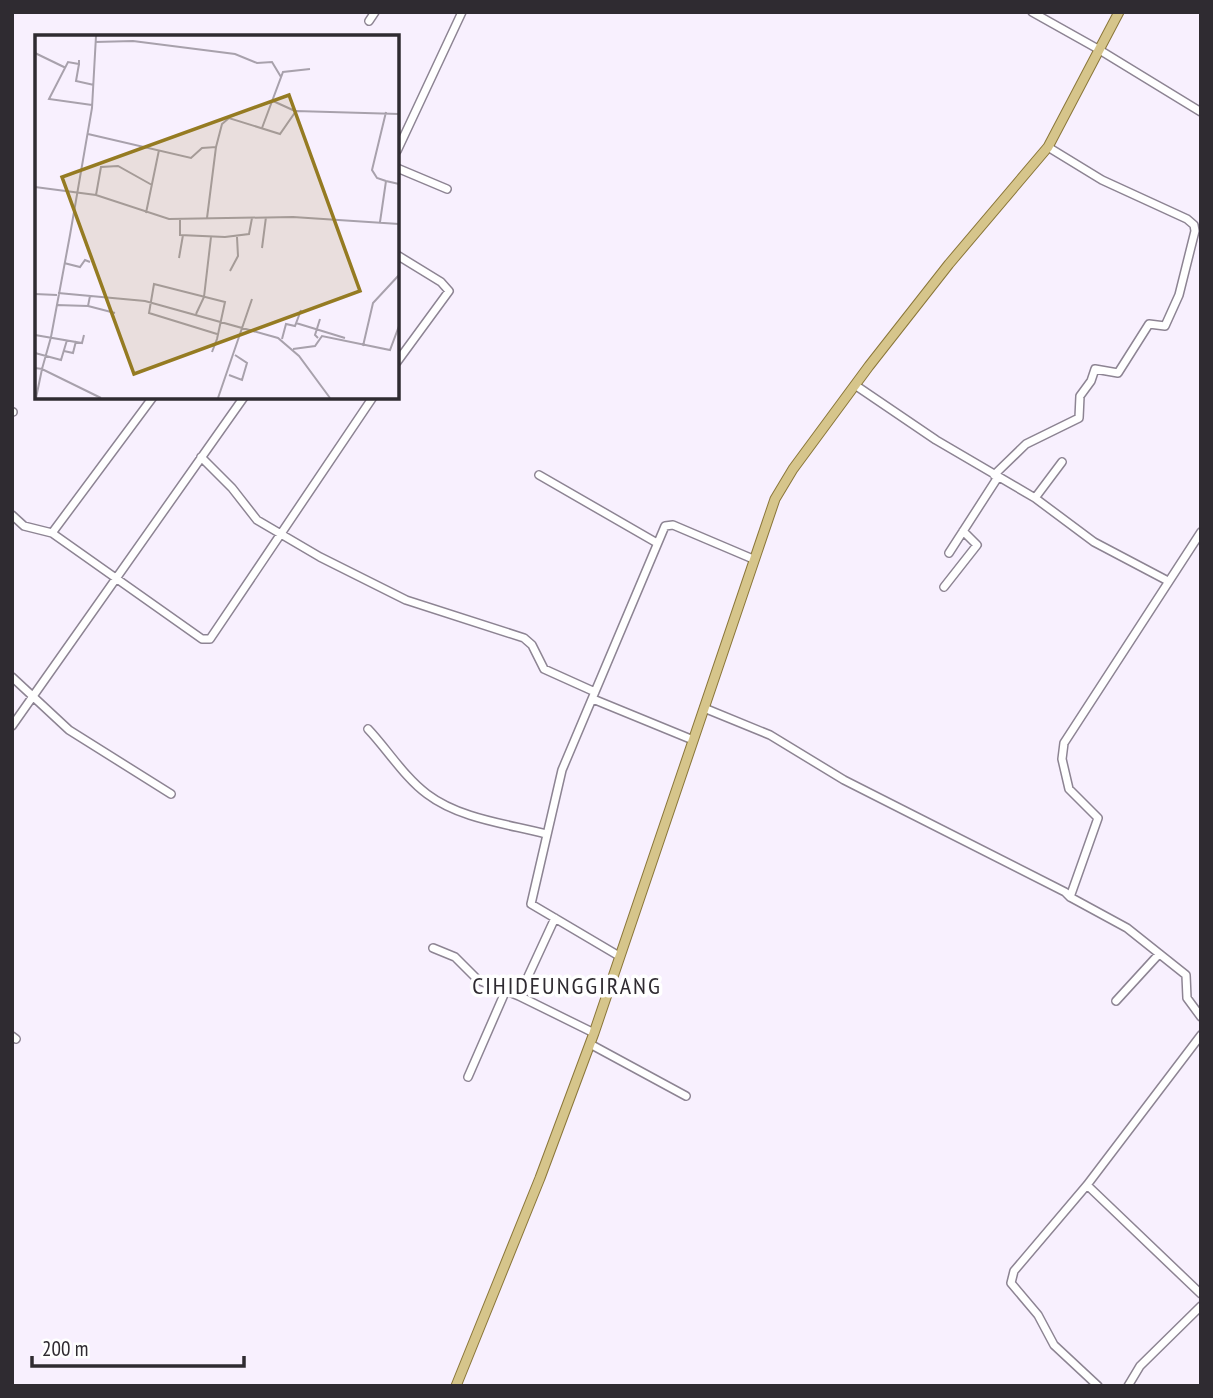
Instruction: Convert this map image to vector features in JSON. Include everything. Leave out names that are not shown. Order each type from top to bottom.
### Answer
[{"type":"main road","points":[[456,1386],[555,1141],[704,708],[752,559],[782,485],[949,264],[1048,147],[1119,12]]},
{"type":"street","points":[[369,21],[375,12]]},
{"type":"street","points":[[399,147],[462,12]]},
{"type":"street","points":[[1032,12],[1201,112]]},
{"type":"street","points":[[949,553],[996,476],[1026,444],[1079,418],[1080,396],[1091,382],[1095,369],[1118,373],[1149,324],[1163,326],[1168,323],[1179,295],[1195,231],[1194,225],[1187,219],[1102,180],[1048,147]]},
{"type":"street","points":[[399,169],[447,189]]},
{"type":"street","points":[[399,255],[441,282],[449,291],[399,359]]},
{"type":"street","points":[[855,385],[936,440],[1035,498],[1094,542],[1168,581]]},
{"type":"street","points":[[52,533],[152,399]]},
{"type":"street","points":[[12,726],[243,399]]},
{"type":"street","points":[[12,514],[24,526],[52,533],[202,639],[210,639],[278,533],[372,399]]},
{"type":"street","points":[[201,457],[232,488],[248,511],[278,533],[406,600],[524,638],[532,645],[544,669],[594,696],[693,740]]},
{"type":"street","points":[[1035,498],[1062,462]]},
{"type":"street","points":[[539,475],[657,543]]},
{"type":"street","points":[[619,957],[531,904],[562,770],[666,527],[673,525],[752,559]]},
{"type":"street","points":[[944,587],[977,545],[963,531]]},
{"type":"street","points":[[1070,897],[1098,818],[1069,789],[1062,759],[1064,743],[1201,532]]},
{"type":"street","points":[[12,677],[69,730],[171,794]]},
{"type":"street","points":[[704,708],[770,734],[844,780],[906,809],[1065,892],[1127,928],[1186,975],[1187,998],[1201,1017]]},
{"type":"street","points":[[368,729],[417,785],[435,800],[469,814],[546,834]]},
{"type":"street","points":[[519,996],[555,918]]},
{"type":"street","points":[[433,948],[455,957],[478,979],[594,1032]]},
{"type":"street","points":[[1116,1001],[1159,954]]},
{"type":"street","points":[[468,1077],[506,990]]},
{"type":"street","points":[[1098,1386],[1054,1345],[1038,1315],[1012,1283],[1020,1261],[1087,1185],[1201,1035]]},
{"type":"street","points":[[590,1044],[686,1096]]},
{"type":"street","points":[[1087,1185],[1201,1294]]},
{"type":"street","points":[[1128,1386],[1140,1366],[1201,1306]]},
{"type":"district","name":"CIHIDEUNGGIRANG","points":[[567,985]]}]
